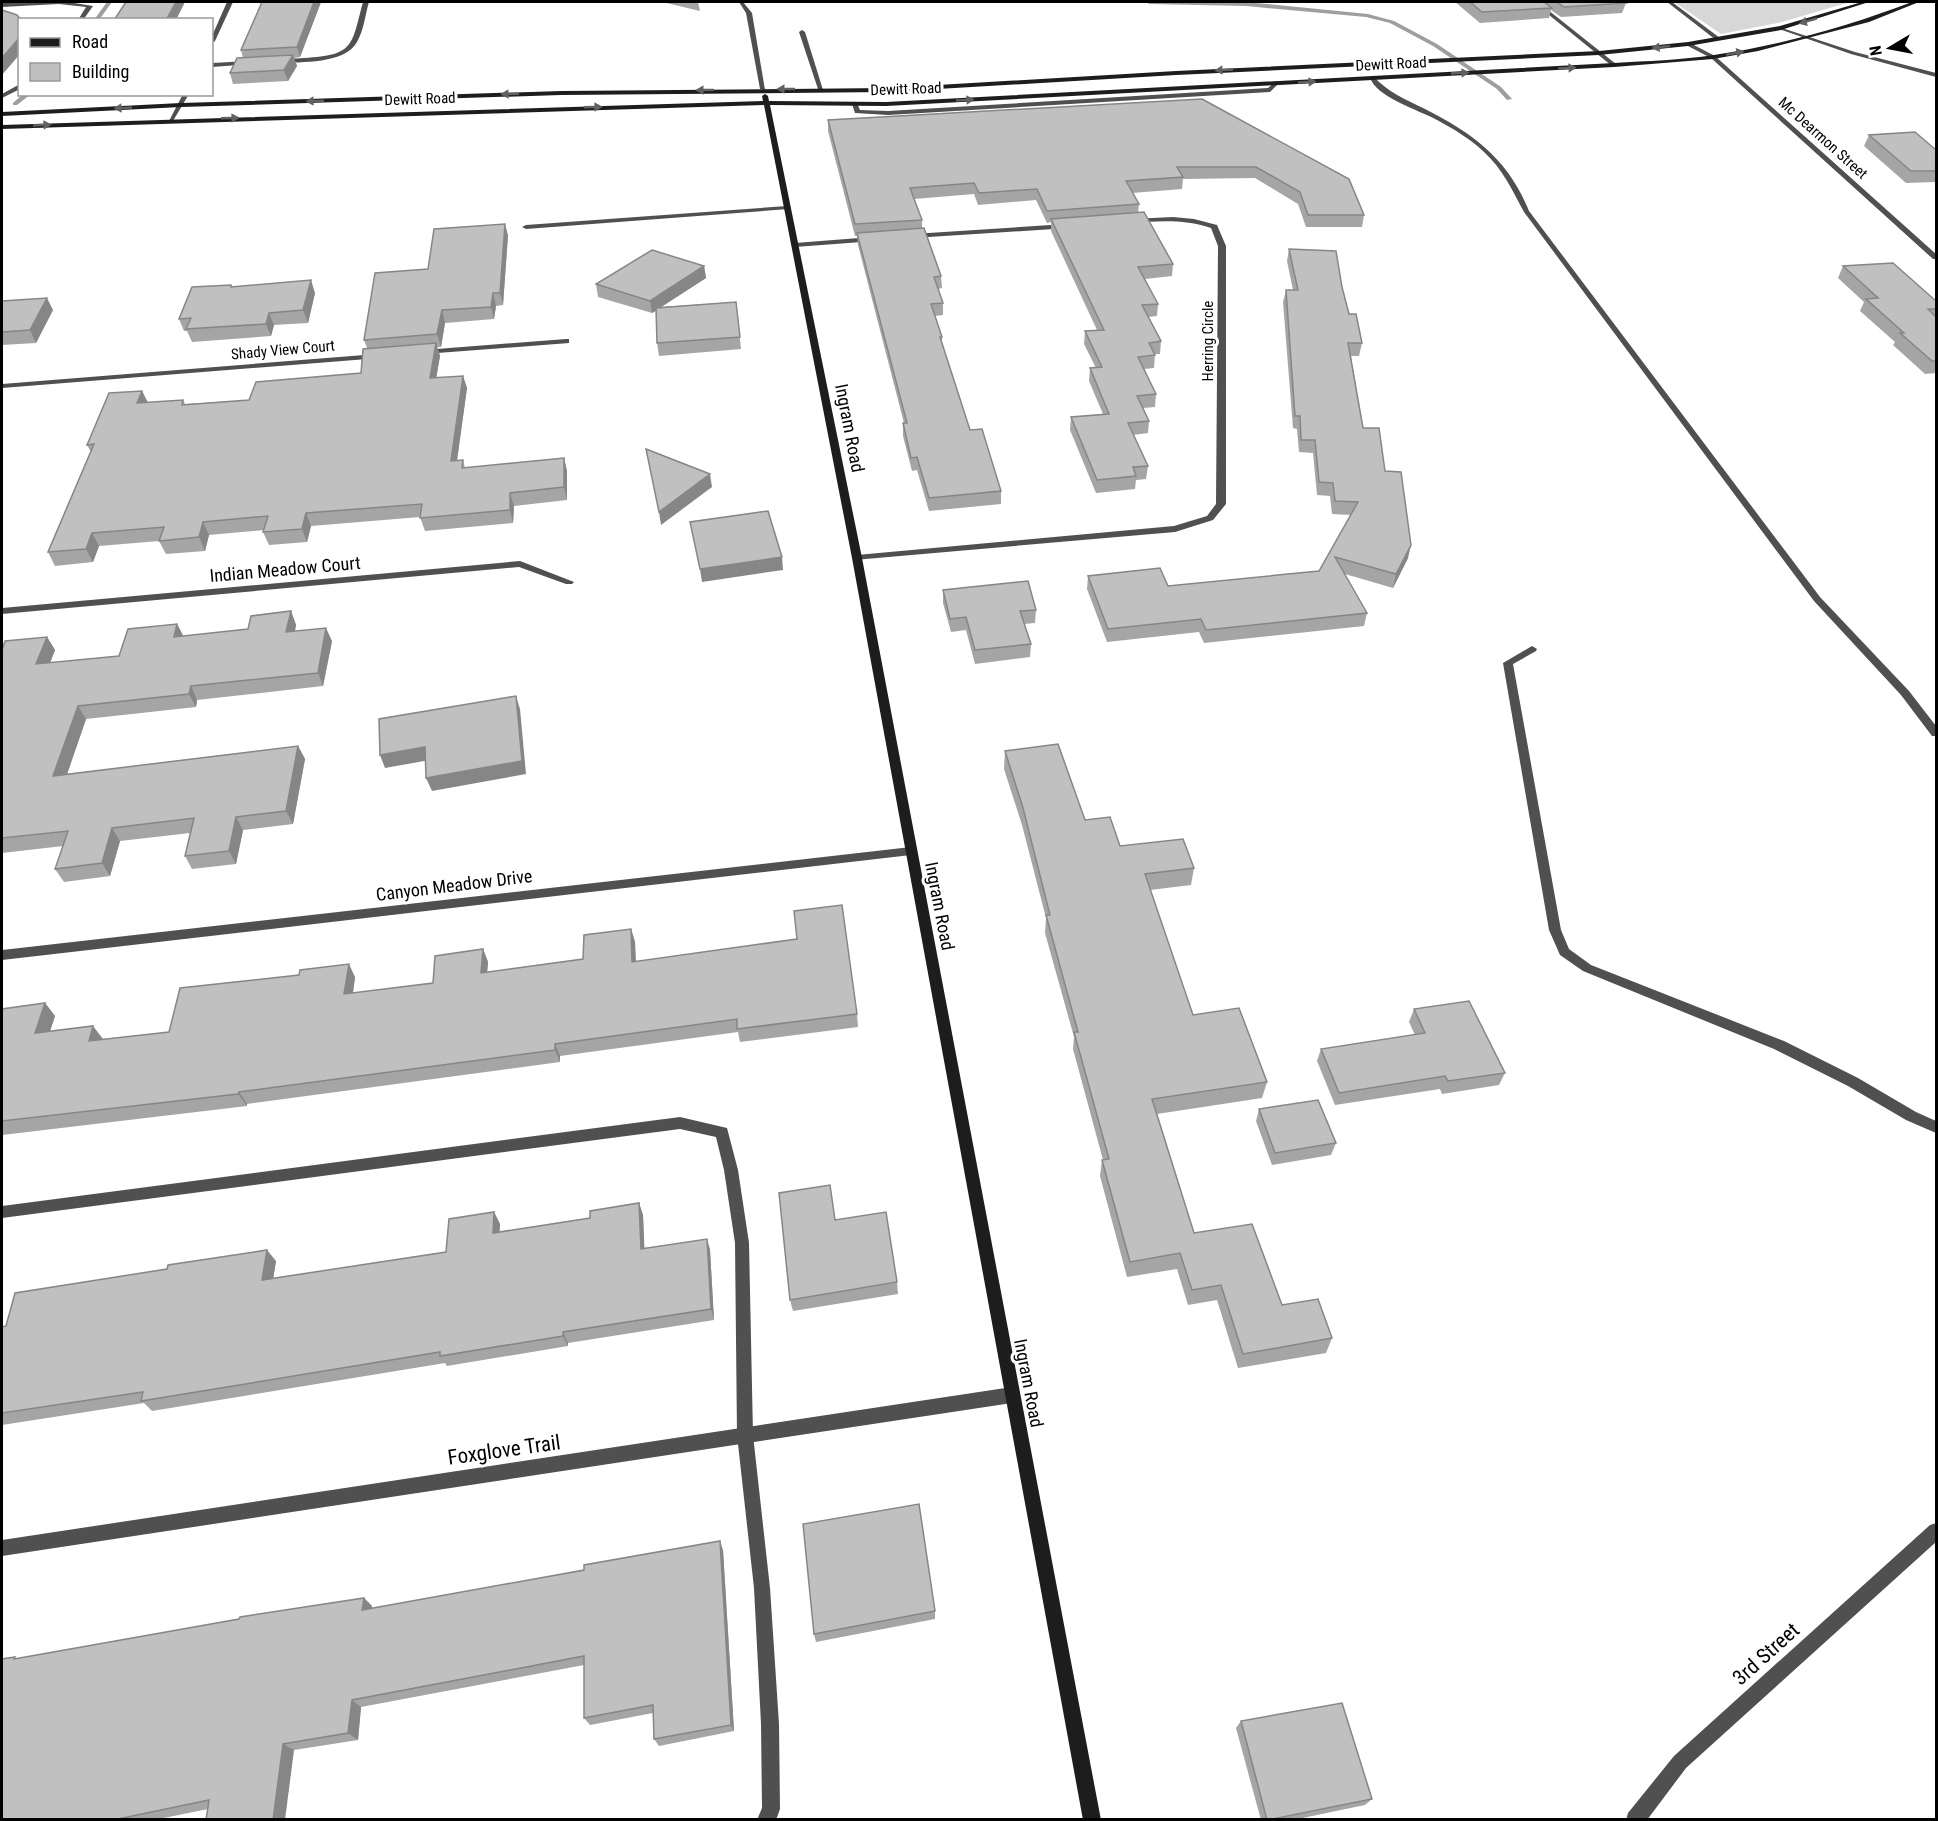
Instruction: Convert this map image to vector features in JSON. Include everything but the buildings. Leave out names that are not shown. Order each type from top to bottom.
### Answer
[{"type":"main road","name":"Dewitt Road","points":[[2,114],[181,105],[561,93],[949,87],[1265,68],[1599,53],[1688,44],[1781,28],[1866,2]]},
{"type":"main road","name":"Dewitt Road","points":[[1276,84],[1614,65],[1713,57],[1808,38],[1867,21],[1916,2]]},
{"type":"main road","points":[[1361,64],[1372,78]]},
{"type":"main road","points":[[1265,68],[1276,84]]},
{"type":"main road","name":"Ingram Road","points":[[763,89],[857,558],[1092,1820]]},
{"type":"main road","points":[[854,90],[855,104]]},
{"type":"main road","name":"Dewitt Road","points":[[2,127],[171,120],[766,104],[855,104]]},
{"type":"street","points":[[2,5],[60,2],[90,6],[81,18]]},
{"type":"street","points":[[213,39],[230,2]]},
{"type":"street","points":[[269,62],[315,59],[349,50],[354,44],[366,2]]},
{"type":"street","name":"Ingram Road","points":[[741,2],[749,13],[763,89]]},
{"type":"street","points":[[1536,2],[1614,65]]},
{"type":"street","points":[[1668,2],[1718,39]]},
{"type":"street","points":[[1781,28],[1853,53],[1936,75]]},
{"type":"street","points":[[802,33],[821,89]]},
{"type":"street","name":"Mc Dearmon Street","points":[[1688,44],[1713,57],[1936,257]]},
{"type":"street","points":[[213,65],[258,62]]},
{"type":"street","points":[[1372,78],[1385,94],[1462,132],[1491,153],[1513,181],[1526,211],[1817,599],[1905,693],[1936,734]]},
{"type":"street","points":[[855,104],[857,112],[888,113],[1270,90],[1276,84]]},
{"type":"street","points":[[2,96],[18,87]]},
{"type":"street","points":[[171,120],[185,96]]},
{"type":"street","points":[[526,227],[788,208]]},
{"type":"street","name":"Herring Circle","points":[[857,558],[1175,529],[1210,518],[1214,514],[1221,504],[1222,246],[1214,227],[1199,221],[1171,218],[1124,222]]},
{"type":"street","points":[[906,237],[1076,225]]},
{"type":"street","points":[[795,245],[884,238]]},
{"type":"street","points":[[413,353],[566,341]]},
{"type":"street","name":"Shady View Court","points":[[2,386],[390,355]]},
{"type":"street","name":"Indian Meadow Court","points":[[2,611],[520,564],[569,582]]},
{"type":"street","points":[[1532,649],[1508,663],[1555,930],[1564,952],[1587,968],[1779,1045],[1853,1082],[1911,1116],[1936,1127]]},
{"type":"street","name":"Canyon Meadow Drive","points":[[2,954],[911,850]]},
{"type":"street","points":[[2,1212],[680,1123],[722,1132],[731,1170],[741,1243],[745,1435],[762,1588],[768,1690],[771,1809],[766,1820]]},
{"type":"street","name":"Foxglove Trail","points":[[2,1548],[1012,1395]]},
{"type":"street","name":"3rd Street","points":[[1635,1820],[1680,1762],[1936,1531]]},
{"type":"shaded area","points":[[1674,2],[1850,2],[1782,22],[1721,34]]},
{"type":"waterway","points":[[97,18],[109,2]]},
{"type":"waterway","points":[[1149,2],[1246,4],[1366,15],[1392,22],[1435,45],[1499,88],[1509,99]]},
{"type":"waterway","points":[[15,104],[25,96]]}]
